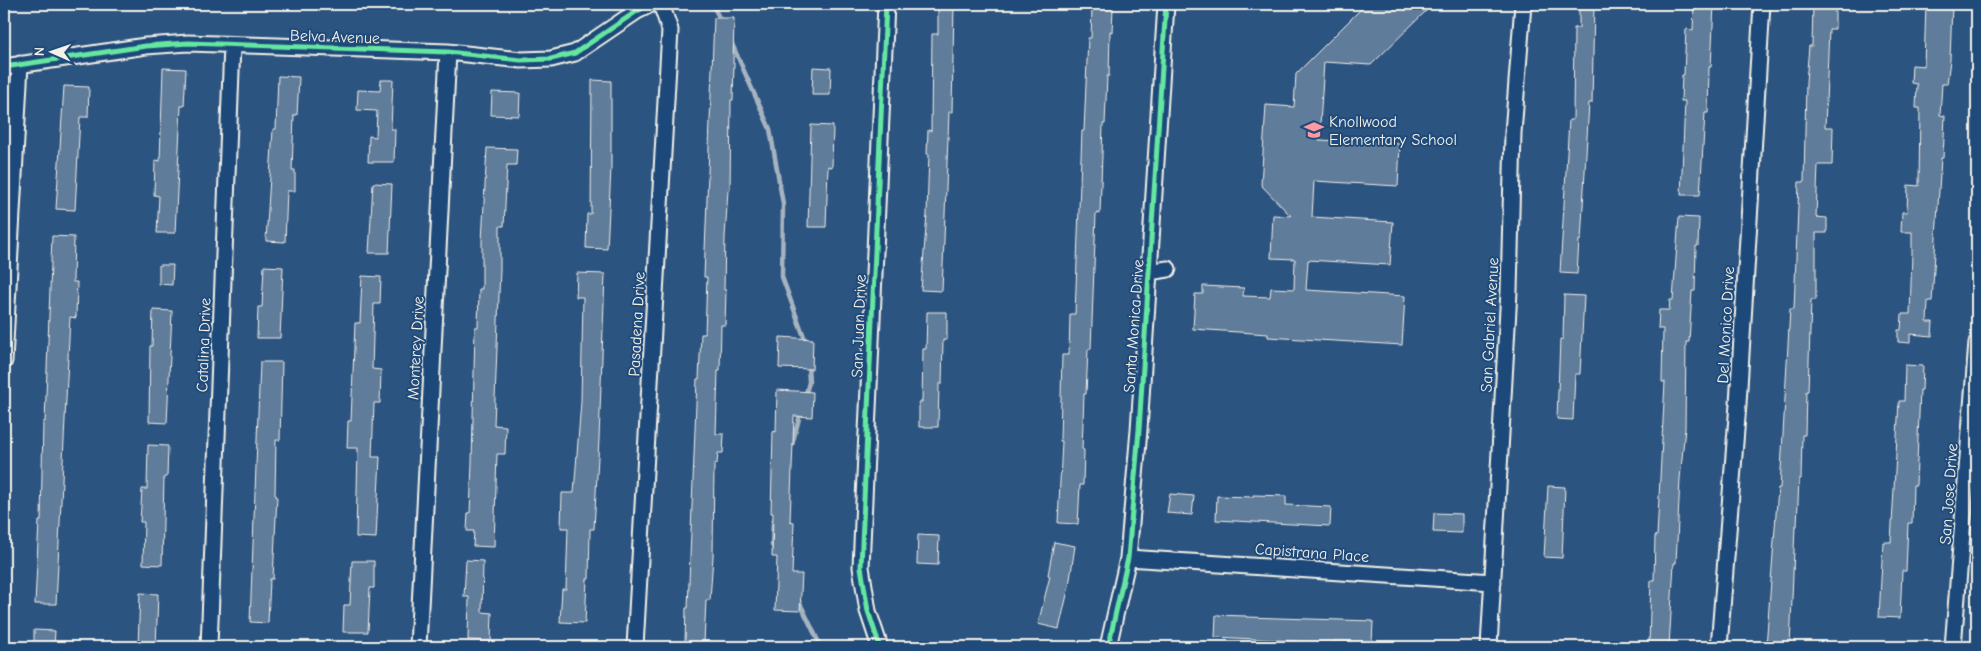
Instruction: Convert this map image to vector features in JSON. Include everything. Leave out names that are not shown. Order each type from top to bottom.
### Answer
[{"type":"street","name":"Belva Avenue","points":[[4,66],[146,46],[188,43],[448,52],[521,60],[551,59],[574,53],[637,11],[651,4]]},
{"type":"street","name":"Pasadena Drive","points":[[636,647],[670,30],[661,4]]},
{"type":"street","name":"San Juan Drive","points":[[880,647],[868,610],[862,567],[886,4]]},
{"type":"street","name":"Santa Monica Drive","points":[[1108,647],[1128,558],[1140,430],[1166,4]]},
{"type":"street","name":"San Gabriel Avenue","points":[[1490,647],[1509,291],[1513,133],[1523,4]]},
{"type":"street","name":"Del Monico Drive","points":[[1719,647],[1738,404],[1762,4]]},
{"type":"street","name":"Catalina Drive","points":[[209,647],[232,45]]},
{"type":"street","name":"Monterey Drive","points":[[418,647],[448,52]]},
{"type":"street","points":[[4,361],[20,64]]},
{"type":"street","points":[[1149,272],[1168,269]]},
{"type":"street","name":"San Jose Drive","points":[[1953,647],[1977,343]]},
{"type":"street","name":"Capistrana Place","points":[[1128,558],[1493,582]]},
{"type":"building","points":[[938,4],[954,4],[952,112],[949,112],[942,291],[921,290],[927,214],[928,130],[931,131],[932,34],[938,34]]},
{"type":"building","points":[[1366,4],[1433,4],[1371,65],[1324,62],[1319,140],[1400,144],[1398,186],[1314,181],[1312,217],[1393,222],[1390,265],[1308,260],[1306,290],[1405,296],[1402,345],[1268,337],[1268,334],[1193,329],[1195,294],[1203,294],[1203,286],[1244,288],[1243,296],[1270,297],[1271,288],[1294,289],[1295,259],[1271,258],[1273,215],[1291,216],[1261,185],[1266,105],[1294,107],[1296,74]]},
{"type":"building","points":[[1579,4],[1594,4],[1592,103],[1589,103],[1581,240],[1579,240],[1577,274],[1560,273],[1569,120],[1573,120],[1574,28],[1579,28]]},
{"type":"building","points":[[1694,4],[1714,4],[1711,67],[1709,67],[1708,113],[1705,113],[1700,195],[1681,195],[1685,101],[1681,101],[1682,75],[1684,75],[1686,29],[1693,30]]},
{"type":"building","points":[[1813,4],[1835,4],[1835,29],[1829,29],[1825,127],[1833,127],[1832,165],[1818,165],[1816,217],[1827,218],[1827,233],[1816,233],[1816,300],[1811,300],[1808,391],[1806,391],[1805,435],[1802,435],[1797,526],[1795,526],[1790,647],[1766,647],[1778,488],[1780,488],[1790,309],[1794,309],[1799,182],[1804,182],[1806,82],[1809,46],[1812,46]]},
{"type":"building","points":[[1926,4],[1952,4],[1950,60],[1947,84],[1942,84],[1940,115],[1945,116],[1943,158],[1941,158],[1932,301],[1928,301],[1927,322],[1933,322],[1932,336],[1910,334],[1910,343],[1898,342],[1898,330],[1901,330],[1902,314],[1910,314],[1912,254],[1912,232],[1901,232],[1902,212],[1907,212],[1908,185],[1919,186],[1920,108],[1916,108],[1917,84],[1911,83],[1912,65],[1924,66]]},
{"type":"building","points":[[1092,8],[1113,8],[1105,124],[1103,124],[1100,214],[1096,213],[1091,349],[1088,349],[1086,394],[1084,394],[1083,485],[1080,485],[1078,524],[1058,523],[1062,441],[1060,441],[1062,355],[1069,355],[1070,314],[1075,314],[1082,131],[1084,131],[1088,38],[1091,38]]},
{"type":"building","points":[[714,18],[734,18],[734,63],[733,100],[731,100],[730,190],[728,190],[725,237],[725,325],[721,325],[716,434],[724,434],[723,453],[718,453],[717,464],[714,464],[713,556],[710,600],[706,600],[704,643],[685,642],[697,379],[699,379],[701,334],[705,334],[707,277],[704,277]]},
{"type":"building","points":[[813,67],[831,68],[830,95],[812,95]]},
{"type":"building","points":[[163,68],[186,69],[184,106],[181,106],[175,233],[157,233],[159,196],[154,195],[155,160],[160,161]]},
{"type":"building","points":[[278,76],[299,77],[297,115],[294,115],[292,170],[295,170],[295,191],[287,191],[285,242],[266,241],[273,129],[276,129]]},
{"type":"building","points":[[381,80],[393,80],[391,129],[395,129],[394,162],[368,162],[369,136],[376,137],[377,111],[357,110],[358,90],[380,91]]},
{"type":"building","points":[[592,80],[611,81],[611,168],[607,249],[586,248],[587,214],[591,214]]},
{"type":"building","points":[[64,86],[89,87],[88,117],[80,117],[75,210],[56,209]]},
{"type":"building","points":[[492,92],[520,93],[519,116],[491,115]]},
{"type":"building","points":[[811,125],[833,126],[832,167],[828,166],[826,227],[808,227]]},
{"type":"building","points":[[487,148],[517,149],[516,165],[507,165],[504,226],[500,226],[494,425],[506,426],[505,454],[497,454],[494,547],[473,546],[474,531],[467,531],[468,513],[470,513],[472,463],[475,327],[478,327],[479,289],[482,289],[482,241]]},
{"type":"building","points":[[373,183],[392,184],[389,253],[369,253]]},
{"type":"building","points":[[1679,217],[1699,218],[1695,291],[1692,291],[1689,342],[1686,342],[1685,428],[1669,646],[1649,645],[1651,580],[1654,580],[1665,382],[1662,382],[1663,329],[1658,329],[1659,310],[1669,310],[1670,300],[1673,300]]},
{"type":"building","points":[[52,236],[74,237],[73,282],[77,282],[76,318],[70,317],[56,604],[35,604],[39,521],[41,521],[43,422],[45,422]]},
{"type":"building","points":[[159,265],[173,265],[172,285],[159,284]]},
{"type":"building","points":[[264,266],[283,267],[280,338],[257,338],[258,307],[262,307]]},
{"type":"building","points":[[577,273],[605,274],[594,529],[590,529],[589,579],[587,579],[585,623],[560,622],[562,589],[566,589],[568,528],[561,528],[562,493],[574,493],[581,402],[583,297],[576,297]]},
{"type":"building","points":[[362,276],[381,277],[380,304],[374,304],[372,369],[381,370],[380,403],[374,403],[372,457],[380,457],[376,538],[356,537],[358,448],[347,448],[348,421],[351,421],[355,323],[360,323]]},
{"type":"building","points":[[1564,295],[1584,296],[1580,374],[1575,374],[1573,420],[1557,419],[1560,339],[1563,339]]},
{"type":"building","points":[[153,310],[172,311],[167,423],[149,422],[150,346],[152,346]]},
{"type":"building","points":[[927,312],[947,312],[947,340],[943,340],[942,384],[939,384],[938,427],[919,427],[919,402],[922,402],[923,349],[926,349]]},
{"type":"building","points":[[780,337],[813,339],[812,369],[779,368]]},
{"type":"building","points":[[260,362],[282,362],[280,440],[276,440],[275,495],[277,496],[273,579],[270,579],[268,623],[250,622]]},
{"type":"building","points":[[1905,365],[1923,366],[1922,390],[1920,390],[1916,485],[1913,485],[1912,523],[1908,523],[1906,571],[1902,571],[1900,618],[1879,617],[1883,542],[1891,542],[1899,401],[1904,401]]},
{"type":"building","points":[[777,390],[813,392],[812,417],[794,416],[790,521],[794,522],[792,574],[802,574],[800,611],[775,610],[777,557],[772,557],[773,513],[771,513],[773,431],[776,432]]},
{"type":"building","points":[[148,445],[168,446],[167,477],[164,477],[162,565],[143,564],[144,522],[140,522],[142,489],[147,489]]},
{"type":"building","points":[[1548,486],[1565,487],[1562,558],[1544,557]]},
{"type":"building","points":[[1170,494],[1194,496],[1192,515],[1167,513]]},
{"type":"building","points":[[1253,495],[1286,496],[1286,505],[1331,507],[1330,526],[1216,520],[1217,496],[1253,497]]},
{"type":"building","points":[[1434,513],[1462,514],[1462,533],[1433,532]]},
{"type":"building","points":[[918,535],[939,536],[938,565],[917,564]]},
{"type":"building","points":[[1054,542],[1075,546],[1069,586],[1059,629],[1038,624],[1050,576],[1048,575]]},
{"type":"building","points":[[466,560],[483,561],[482,612],[492,613],[491,641],[468,640],[469,597],[464,597]]},
{"type":"building","points":[[352,561],[374,561],[374,588],[370,588],[368,632],[343,632],[344,605],[350,605]]},
{"type":"building","points":[[140,593],[158,594],[156,647],[138,647]]},
{"type":"building","points":[[1216,615],[1373,621],[1372,642],[1334,641],[1334,643],[1215,637]]},
{"type":"building","points":[[34,630],[55,631],[54,647],[34,647]]},
{"type":"waterway","points":[[712,4],[722,23]]},
{"type":"waterway","points":[[732,44],[770,129],[783,204],[782,277],[806,342]]},
{"type":"waterway","points":[[805,397],[809,382],[808,365]]},
{"type":"waterway","points":[[792,445],[801,411]]},
{"type":"waterway","points":[[773,522],[772,545],[775,551]]},
{"type":"waterway","points":[[798,599],[821,647]]},
{"type":"cycle path","points":[[4,67],[146,46],[188,43],[448,52],[521,60],[551,59],[575,53],[637,11],[651,4]]},
{"type":"cycle path","points":[[880,647],[868,611],[861,567],[886,4]]},
{"type":"cycle path","points":[[1108,647],[1128,558],[1139,430],[1166,4]]},
{"type":"place","name":"Knollwood Elementary School","points":[[1314,130]]}]
